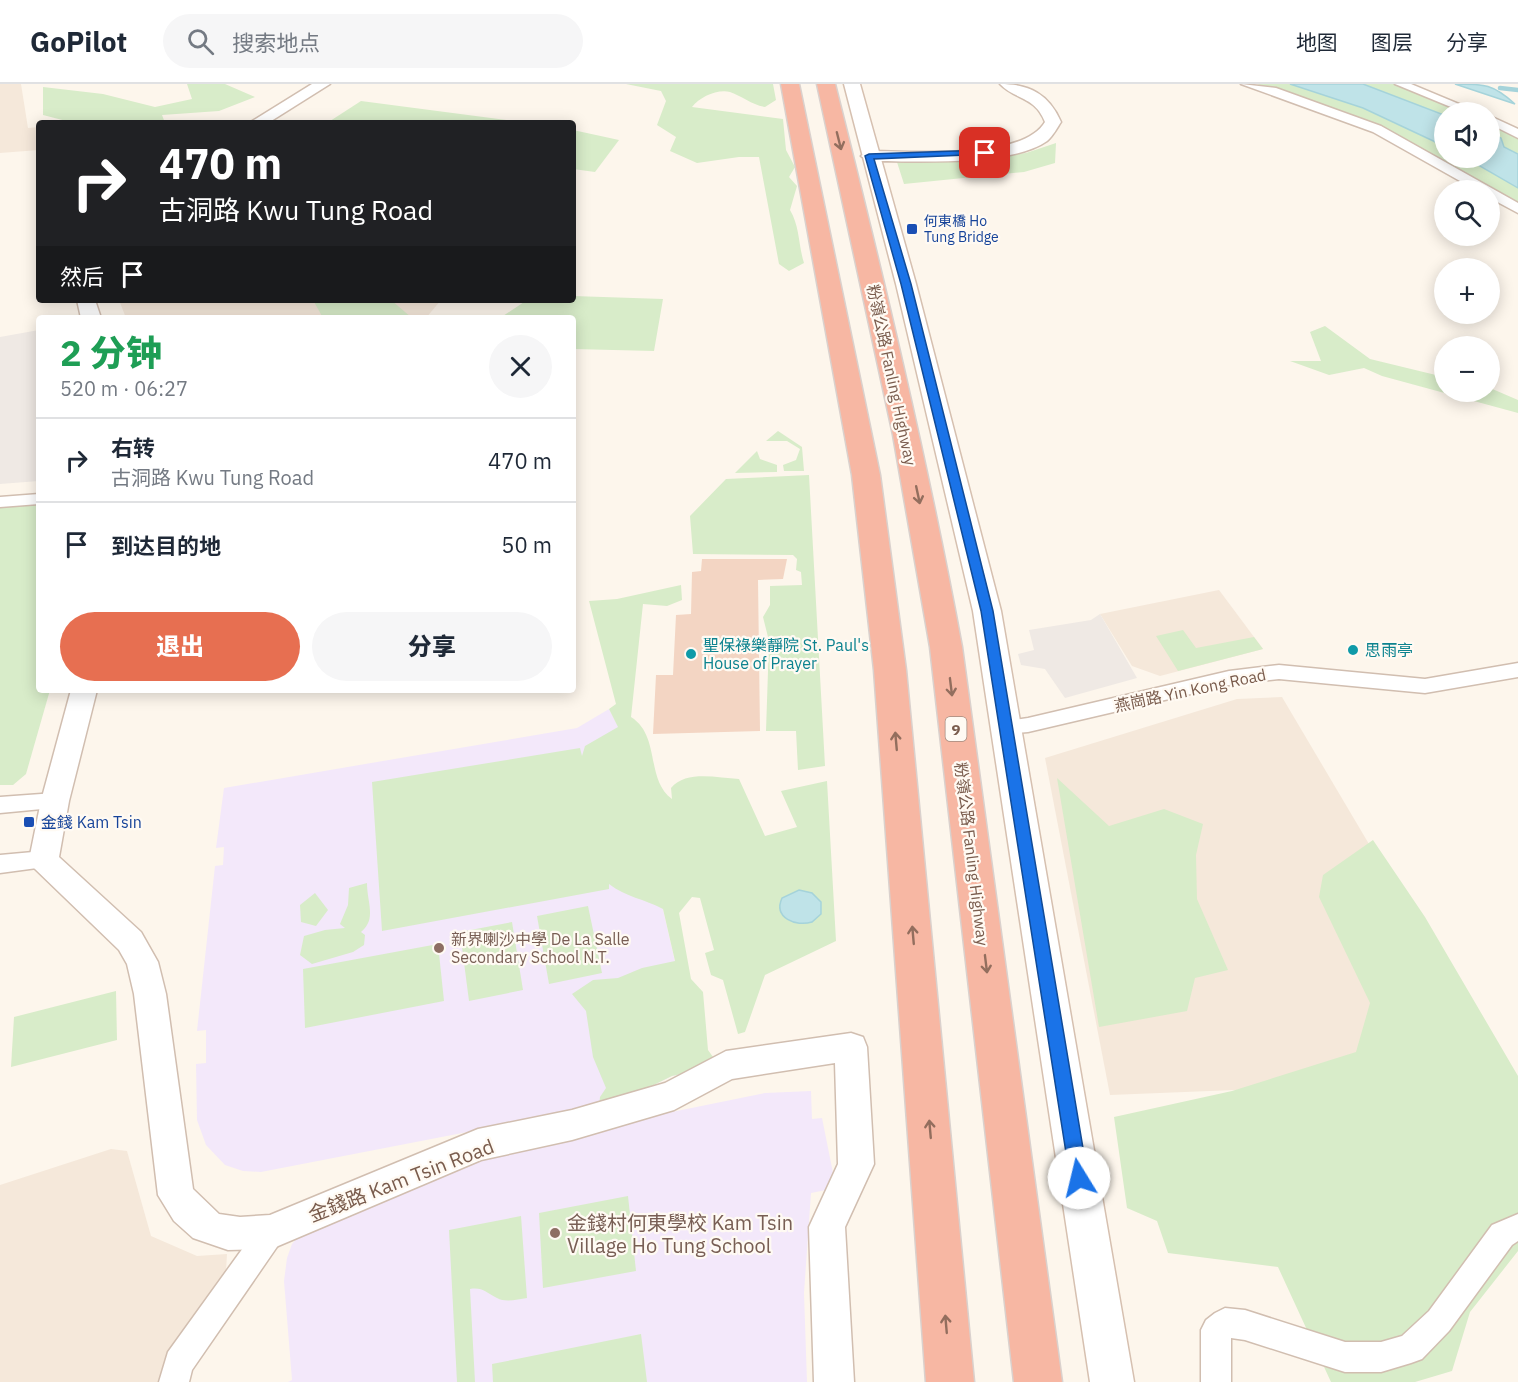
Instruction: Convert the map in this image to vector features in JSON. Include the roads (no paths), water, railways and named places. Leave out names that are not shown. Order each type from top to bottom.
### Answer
[{"type":"highway","points":[[790,84],[869,498],[891,682],[950,1382]]},
{"type":"highway","name":"粉嶺公路 Fanling Highway","points":[[825,84],[852,192],[933,567],[946,647],[1038,1382]]},
{"type":"main road","points":[[852,84],[869,156],[906,284],[987,611],[1113,1382]]},
{"type":"street","points":[[262,120],[323,84]]},
{"type":"street","points":[[869,156],[985,153],[1026,145],[1043,136],[1053,122],[1047,108],[1031,95],[1007,84]]},
{"type":"street","points":[[1247,84],[1272,90],[1377,129],[1467,180]]},
{"type":"street","points":[[1401,84],[1447,102]]},
{"type":"street","points":[[1500,125],[1518,134]]},
{"type":"street","points":[[1500,199],[1518,209]]},
{"type":"street","points":[[0,502],[36,499]]},
{"type":"street","name":"燕崗路 Yin Kong Road","points":[[1005,727],[1028,725],[1262,672],[1425,686],[1518,670]]},
{"type":"street","points":[[0,864],[44,860],[55,801],[83,693]]},
{"type":"street","points":[[0,805],[55,801]]},
{"type":"street","name":"金錢路 Kam Tsin Road","points":[[44,860],[130,941],[142,962],[150,994],[176,1195],[190,1216],[216,1232],[237,1235],[271,1232],[478,1145],[572,1125],[674,1095],[726,1065],[851,1047],[856,1164],[827,1227],[834,1382]]},
{"type":"street","points":[[1216,1382],[1216,1330],[1224,1323],[1245,1325],[1345,1357],[1381,1358],[1411,1348],[1439,1321],[1502,1235],[1518,1227]]},
{"type":"street","points":[[174,1382],[179,1363],[271,1232]]},
{"type":"water","points":[[1290,84],[1363,84],[1434,111],[1434,141],[1363,108]]},
{"type":"water","points":[[1455,84],[1488,86],[1501,92],[1515,104]]},
{"type":"water","points":[[1500,138],[1504,147],[1518,154],[1518,188],[1483,168],[1500,168]]},
{"type":"water","points":[[799,890],[812,893],[821,902],[821,914],[812,922],[793,922],[783,916],[780,905],[782,898]]},
{"type":"waterway","points":[[1500,88],[1518,90]]},
{"type":"place","name":"何東橋 Ho Tung Bridge","points":[[912,229]]},
{"type":"place","name":"思雨亭","points":[[1353,650]]},
{"type":"place","name":"聖保祿樂靜院 St. Paul's House of Prayer","points":[[691,654]]},
{"type":"place","name":"金錢 Kam Tsin","points":[[29,822]]},
{"type":"place","name":"新界喇沙中學 De La Salle Secondary School N.T.","points":[[439,948]]},
{"type":"place","name":"金錢村何東學校 Kam Tsin Village Ho Tung School","points":[[555,1233]]}]
